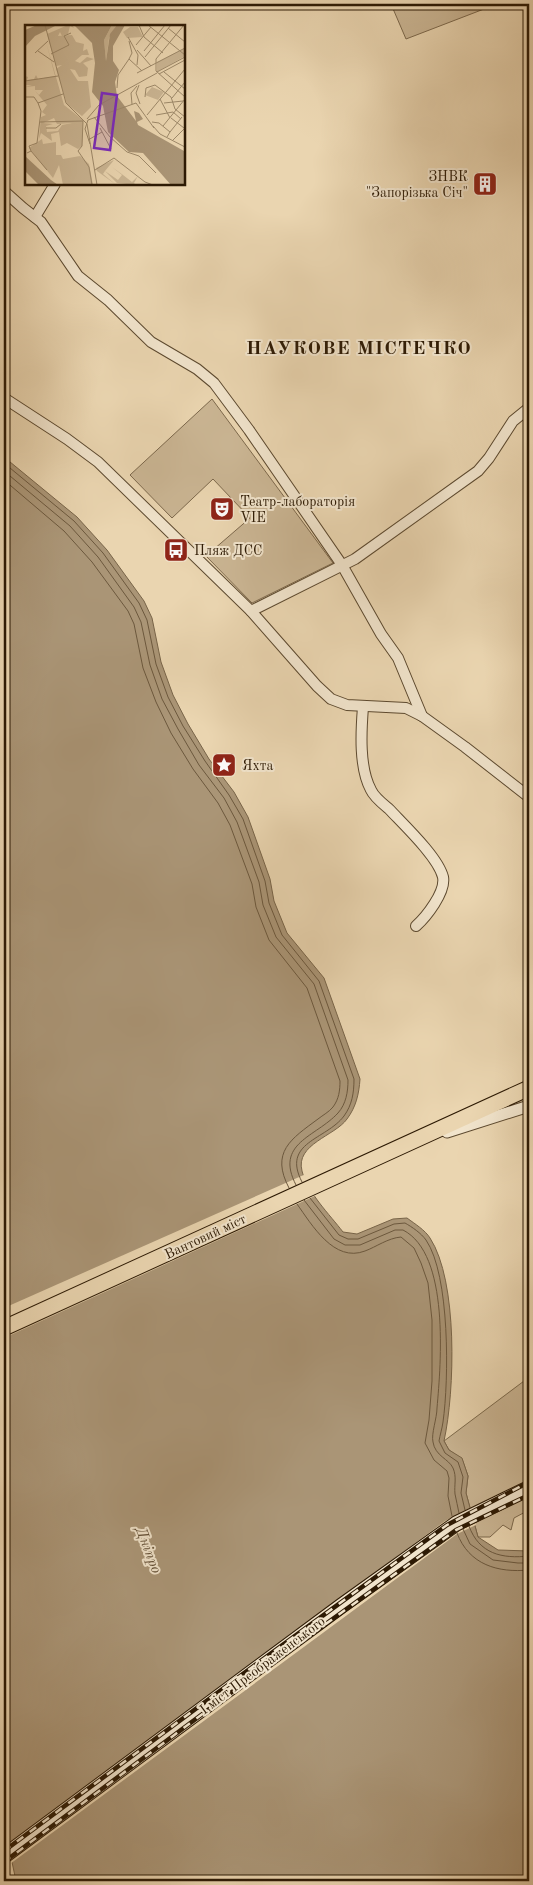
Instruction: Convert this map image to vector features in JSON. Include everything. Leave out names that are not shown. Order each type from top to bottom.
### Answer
[{"type":"main road","name":"Вантовий міст","points":[[4,1328],[529,1088]]},
{"type":"main road","name":"I міст Преображенського","points":[[4,1856],[340,1606],[457,1523],[529,1488]]},
{"type":"street","points":[[35,217],[54,185]]},
{"type":"street","points":[[4,191],[41,222],[78,276],[108,300],[151,342],[197,369],[214,384],[249,430],[342,565],[381,634],[398,658],[422,716]]},
{"type":"street","points":[[4,398],[67,439],[98,462],[251,611],[317,686],[331,699],[347,705],[363,707],[390,706],[406,708],[422,716],[529,797]]},
{"type":"street","points":[[251,611],[373,548],[478,471],[490,458],[513,421],[529,408]]},
{"type":"street","points":[[363,707],[361,738],[364,765],[371,791],[415,836],[439,867],[443,879],[438,898],[416,926]]},
{"type":"street","points":[[407,1144],[529,1106]]},
{"type":"shaded area","points":[[391,4],[497,4],[406,39]]},
{"type":"shaded area","points":[[212,399],[333,563],[252,603],[206,556],[250,518],[213,479],[172,518],[130,475]]},
{"type":"shaded area","points":[[524,1381],[529,1381],[529,1510],[514,1518],[511,1530],[503,1525],[490,1537],[478,1537],[466,1493],[468,1476],[462,1459],[449,1450],[444,1441]]},
{"type":"water","name":"Дніпро","points":[[4,457],[77,517],[107,550],[144,601],[152,618],[161,662],[173,695],[209,759],[234,792],[248,817],[270,879],[274,901],[287,933],[324,978],[360,1079],[353,1110],[347,1119],[317,1141],[304,1154],[301,1162],[302,1171],[309,1187],[343,1232],[357,1234],[393,1219],[407,1218],[428,1235],[439,1257],[446,1281],[452,1337],[448,1420],[444,1441],[449,1450],[462,1458],[468,1476],[466,1493],[478,1537],[498,1550],[529,1551],[529,1881],[16,1881],[12,1862],[4,1850]]},
{"type":"pier","points":[[306,1174],[317,1195],[4,1338],[4,1308]]},
{"type":"pier","points":[[472,1507],[476,1525],[457,1534],[10,1864],[4,1855],[4,1847],[445,1521]]},
{"type":"railway","points":[[4,1851],[447,1525],[529,1482]]},
{"type":"railway","points":[[4,1862],[244,1683],[456,1530],[529,1495]]},
{"type":"place","name":"ЗНВК \"Запорізька Січ\"","points":[[485,184]]},
{"type":"place","name":"Театр-лабораторія VIE","points":[[222,509]]},
{"type":"place","name":"Пляж ДСС","points":[[176,550]]},
{"type":"place","name":"Яхта","points":[[224,765]]},
{"type":"district","name":"НАУКОВЕ МІСТЕЧКО","points":[[359,347]]}]
